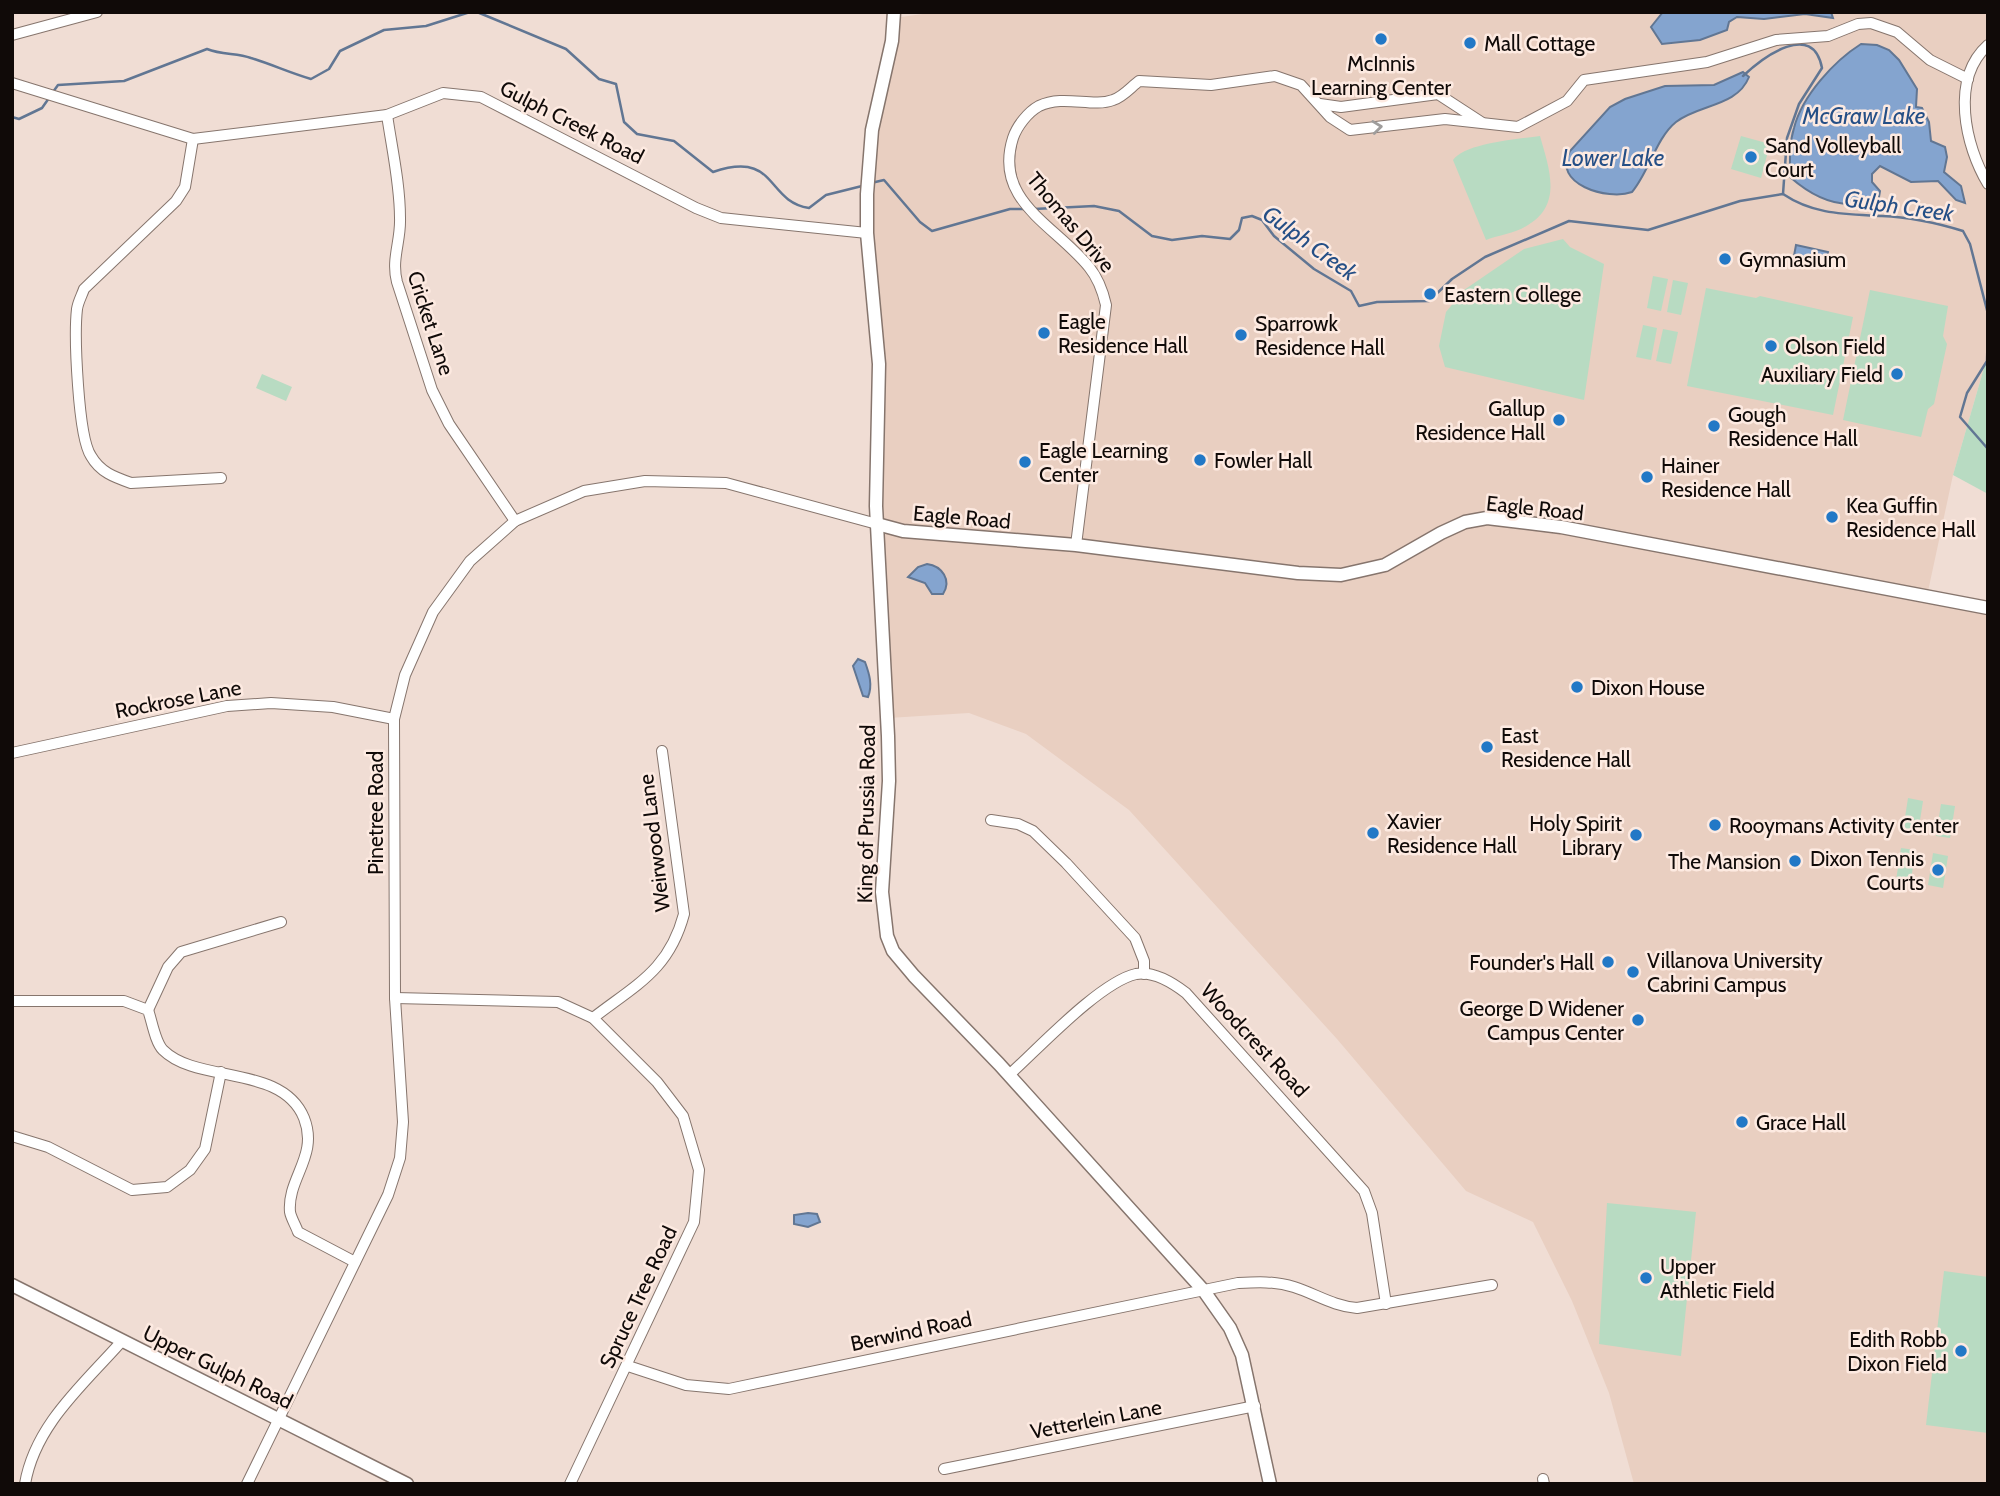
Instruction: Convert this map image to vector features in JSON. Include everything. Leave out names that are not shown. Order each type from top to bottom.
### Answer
[{"type":"street","points":[[12,35],[97,12]]},
{"type":"street","name":"King of Prussia Road","points":[[894,12],[892,41],[872,130],[867,178],[867,233],[879,363],[877,524],[889,781],[882,892],[887,936],[902,962],[1009,1075],[1204,1291],[1230,1328],[1242,1355],[1270,1484]]},
{"type":"street","name":"Thomas Drive","points":[[1076,545],[1106,305],[1102,289],[1089,267],[1020,198],[1009,177],[1008,155],[1016,127],[1039,106],[1066,99],[1112,101],[1139,81],[1211,86],[1275,76],[1301,85],[1330,117],[1350,130],[1445,119],[1518,127],[1567,101],[1584,80],[1707,62],[1776,40],[1828,36],[1858,24],[1871,23],[1897,32],[1930,60],[1968,79]]},
{"type":"street","points":[[1988,45],[1968,79],[1968,134],[1988,184]]},
{"type":"street","name":"Gulph Creek Road","points":[[12,83],[193,139],[387,115],[443,93],[481,97],[696,208],[721,218],[867,233]]},
{"type":"street","points":[[1319,104],[1341,107],[1438,94],[1486,125]]},
{"type":"street","name":"Cricket Lane","points":[[387,115],[400,216],[400,239],[393,264],[397,282],[432,390],[449,424],[515,521]]},
{"type":"street","points":[[193,139],[185,187],[176,201],[85,289],[77,308],[81,430],[89,454],[97,466],[131,483],[221,478]]},
{"type":"street","name":"Pinetree Road","points":[[247,1484],[388,1195],[400,1158],[403,1122],[396,998],[394,719],[405,675],[433,612],[470,561],[515,521],[584,491],[645,481],[726,483],[877,524]]},
{"type":"street","name":"Eagle Road","points":[[877,524],[903,531],[1076,545],[1298,573],[1341,575],[1385,565],[1441,533],[1465,522],[1487,518],[1561,527],[1988,608]]},
{"type":"street","name":"Rockrose Lane","points":[[12,753],[228,706],[271,703],[333,707],[394,719]]},
{"type":"street","name":"Weirwood Lane","points":[[593,1018],[660,967],[678,937],[684,914],[662,751]]},
{"type":"street","points":[[991,820],[1018,824],[1033,831],[1135,939],[1144,961],[1144,974],[1110,985],[1009,1075]]},
{"type":"street","points":[[281,922],[181,952],[168,967],[148,1010],[161,1048],[178,1060],[269,1086],[287,1096],[303,1118],[309,1149],[293,1191],[290,1212],[298,1232],[355,1262]]},
{"type":"street","name":"Woodcrest Road","points":[[1144,974],[1174,984],[1186,993],[1364,1191],[1372,1213],[1386,1304]]},
{"type":"street","name":"Spruce Tree Road","points":[[396,998],[558,1002],[593,1018],[657,1082],[683,1116],[699,1170],[694,1222],[570,1484]]},
{"type":"street","points":[[12,1001],[124,1001],[148,1010]]},
{"type":"street","points":[[12,1136],[48,1146],[132,1190],[167,1186],[190,1170],[205,1149],[221,1072]]},
{"type":"street","name":"Berwind Road","points":[[628,1366],[685,1385],[729,1390],[1238,1283],[1273,1282],[1296,1287],[1340,1306],[1357,1308],[1492,1284]]},
{"type":"street","name":"Upper Gulph Road","points":[[12,1285],[407,1484]]},
{"type":"street","points":[[25,1484],[29,1458],[47,1425],[121,1342]]},
{"type":"street","name":"Vetterlein Lane","points":[[944,1469],[1255,1406]]},
{"type":"shaded area","points":[[937,12],[1988,12],[1988,45],[1966,83],[1968,134],[1988,184],[1988,354],[1953,475],[1927,596],[1988,608],[1988,1484],[1634,1484],[1609,1393],[1572,1301],[1533,1222],[1466,1191],[1337,1039],[1129,810],[1026,734],[969,713],[888,718],[878,548],[867,178],[894,18]]},
{"type":"green space","points":[[1540,136],[1549,173],[1550,196],[1546,207],[1523,228],[1486,240],[1453,160],[1459,154],[1480,146]]},
{"type":"green space","name":"Sand Volleyball Court","points":[[1741,136],[1770,144],[1761,178],[1731,169]]},
{"type":"green space","points":[[1563,239],[1570,247],[1604,264],[1584,400],[1445,367],[1439,346],[1446,312],[1464,290],[1524,249]]},
{"type":"green space","points":[[1653,276],[1668,279],[1661,311],[1647,308]]},
{"type":"green space","points":[[1673,280],[1688,283],[1681,315],[1667,312]]},
{"type":"green space","name":"Olson Field","points":[[1706,288],[1756,298],[1760,296],[1853,317],[1833,415],[1687,386]]},
{"type":"green space","name":"Auxiliary Field","points":[[1870,290],[1948,306],[1943,336],[1947,344],[1934,404],[1928,409],[1921,437],[1843,420]]},
{"type":"green space","points":[[1643,325],[1657,328],[1651,360],[1636,357]]},
{"type":"green space","points":[[1663,329],[1678,332],[1671,364],[1656,361]]},
{"type":"green space","points":[[1988,354],[1988,494],[1953,475]]},
{"type":"green space","points":[[262,374],[292,387],[286,401],[256,388]]},
{"type":"green space","name":"Dixon Tennis Courts","points":[[1908,798],[1923,801],[1918,833],[1903,830]]},
{"type":"green space","name":"Dixon Tennis Courts","points":[[1941,804],[1955,806],[1950,838],[1936,836]]},
{"type":"green space","name":"Dixon Tennis Courts","points":[[1901,848],[1915,850],[1911,882],[1896,880]]},
{"type":"green space","name":"Dixon Tennis Courts","points":[[1933,853],[1948,856],[1943,888],[1928,885]]},
{"type":"green space","name":"Upper Athletic Field","points":[[1607,1203],[1696,1212],[1681,1356],[1599,1344]]},
{"type":"green space","name":"Edith Robb Dixon Field","points":[[1944,1271],[1988,1277],[1988,1433],[1926,1425]]},
{"type":"water","points":[[1663,12],[1831,12],[1833,18],[1805,14],[1764,19],[1737,17],[1729,22],[1727,30],[1700,40],[1662,44],[1651,27]]},
{"type":"water","name":"McGraw Lake","points":[[1861,44],[1877,45],[1889,50],[1899,60],[1917,89],[1916,107],[1922,108],[1929,122],[1931,141],[1945,147],[1947,157],[1944,172],[1961,186],[1965,203],[1956,200],[1938,181],[1911,182],[1880,166],[1872,174],[1872,182],[1880,191],[1879,197],[1855,204],[1843,204],[1820,197],[1790,177],[1792,134],[1804,104],[1820,80]]},
{"type":"water","name":"Lower Lake","points":[[1743,72],[1749,77],[1736,94],[1685,116],[1669,129],[1632,192],[1597,192],[1575,181],[1568,173],[1566,163],[1570,151],[1610,107],[1625,99],[1665,86],[1714,85]]},
{"type":"water","points":[[1796,245],[1828,252],[1825,268],[1793,261]]},
{"type":"water","points":[[927,564],[944,575],[946,589],[943,594],[932,594],[925,583],[908,577],[918,567]]},
{"type":"water","points":[[858,659],[865,662],[869,675],[868,697],[863,696],[853,666]]},
{"type":"water","points":[[817,1214],[820,1222],[808,1227],[794,1224],[794,1215]]},
{"type":"waterway","name":"Gulph Creek","points":[[53,92],[58,85],[124,81],[207,49],[246,56],[311,79],[329,69],[340,51],[384,30],[426,26],[470,12]]},
{"type":"waterway","name":"Gulph Creek","points":[[477,12],[566,49],[599,79],[616,84],[624,122],[637,134],[674,141],[713,172],[749,167],[769,179],[795,204],[809,208],[826,195],[862,186]]},
{"type":"waterway","points":[[1743,76],[1774,52],[1798,44],[1809,46],[1817,54],[1822,68],[1799,104],[1787,138],[1783,194]]},
{"type":"waterway","name":"Gulph Creek","points":[[12,117],[19,119],[42,108],[49,98]]},
{"type":"waterway","name":"Gulph Creek","points":[[871,183],[884,180],[920,222],[932,231],[1010,209],[1024,209]]},
{"type":"waterway","name":"Gulph Creek","points":[[1034,209],[1094,206],[1119,211],[1152,236],[1172,240],[1202,236],[1230,239],[1239,230],[1242,218],[1252,216],[1262,220],[1274,236],[1314,269],[1351,291],[1359,306],[1377,302],[1429,301],[1452,279],[1485,257],[1569,221],[1648,230],[1740,201],[1783,194],[1818,210],[1913,219],[1963,231],[1970,244],[1988,314]]},
{"type":"waterway","name":"Gulph Creek","points":[[1988,326],[1987,361],[1967,393],[1960,417],[1988,449]]},
{"type":"place","name":"McInnis Learning Center","points":[[1381,39]]},
{"type":"place","name":"Mall Cottage","points":[[1470,43]]},
{"type":"place","name":"Sand Volleyball Court","points":[[1751,157]]},
{"type":"place","name":"Gymnasium","points":[[1725,259]]},
{"type":"place","name":"Eastern College","points":[[1430,294]]},
{"type":"place","name":"Eagle Residence Hall","points":[[1044,333]]},
{"type":"place","name":"Sparrowk Residence Hall","points":[[1241,335]]},
{"type":"place","name":"Olson Field","points":[[1771,346]]},
{"type":"place","name":"Auxiliary Field","points":[[1897,374]]},
{"type":"place","name":"Gallup Residence Hall","points":[[1559,420]]},
{"type":"place","name":"Gough Residence Hall","points":[[1714,426]]},
{"type":"place","name":"Fowler Hall","points":[[1200,460]]},
{"type":"place","name":"Eagle Learning Center","points":[[1025,462]]},
{"type":"place","name":"Hainer Residence Hall","points":[[1647,477]]},
{"type":"place","name":"Kea Guffin Residence Hall","points":[[1832,517]]},
{"type":"place","name":"Dixon House","points":[[1577,687]]},
{"type":"place","name":"East Residence Hall","points":[[1487,747]]},
{"type":"place","name":"Rooymans Activity Center","points":[[1715,825]]},
{"type":"place","name":"Xavier Residence Hall","points":[[1373,833]]},
{"type":"place","name":"Holy Spirit Library","points":[[1636,835]]},
{"type":"place","name":"The Mansion","points":[[1795,861]]},
{"type":"place","name":"Dixon Tennis Courts","points":[[1938,870]]},
{"type":"place","name":"Founder's Hall","points":[[1608,962]]},
{"type":"place","name":"Villanova University Cabrini Campus","points":[[1633,972]]},
{"type":"place","name":"George D Widener Campus Center","points":[[1638,1020]]},
{"type":"place","name":"Grace Hall","points":[[1742,1122]]},
{"type":"place","name":"Upper Athletic Field","points":[[1646,1278]]},
{"type":"place","name":"Edith Robb Dixon Field","points":[[1961,1351]]}]
